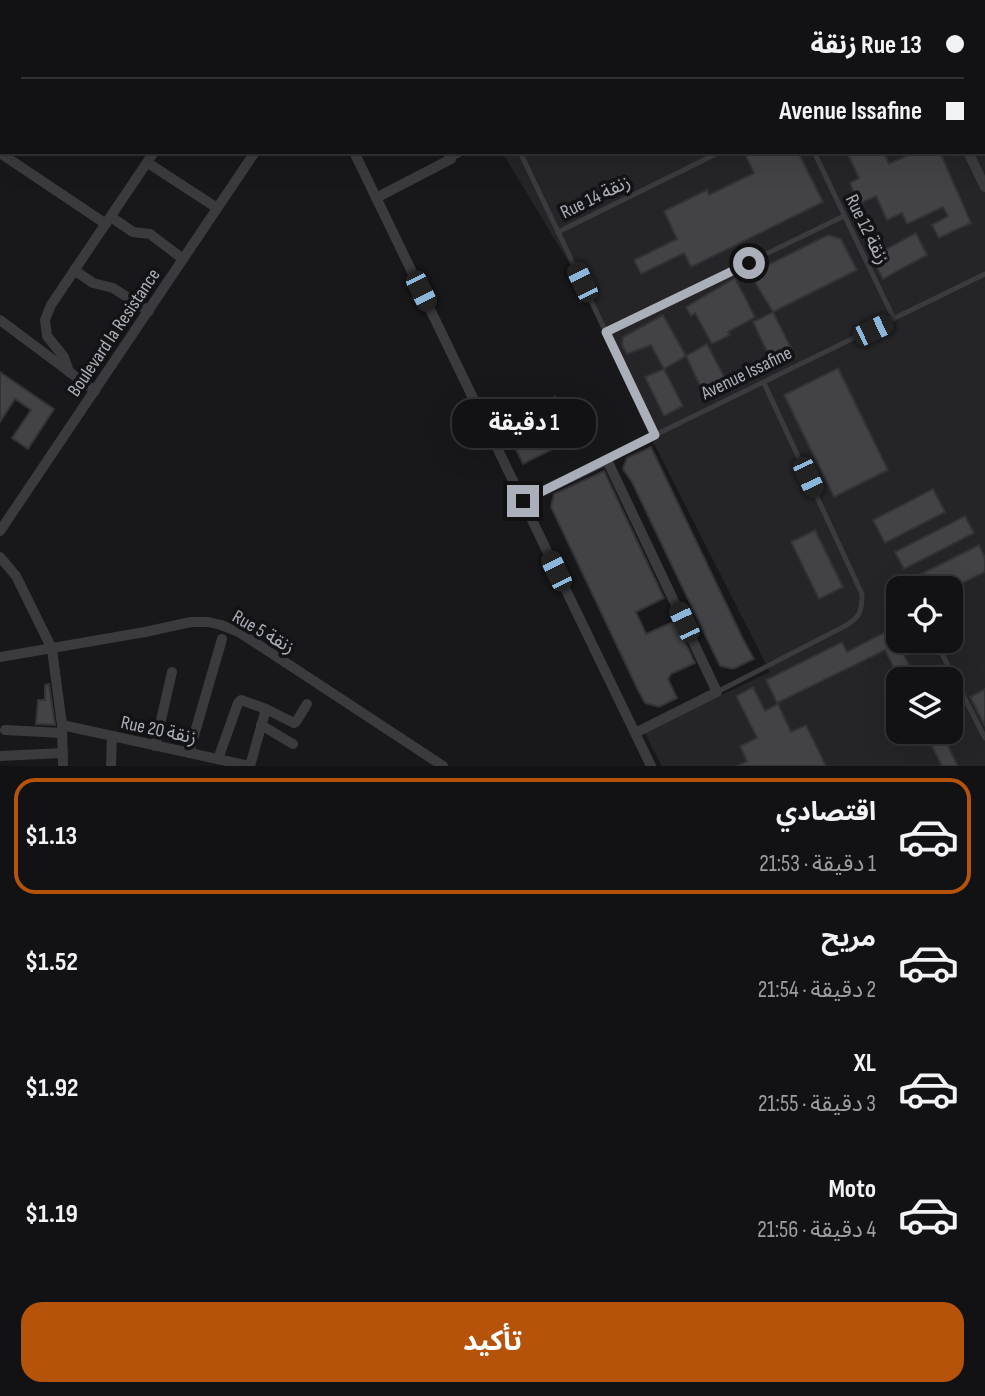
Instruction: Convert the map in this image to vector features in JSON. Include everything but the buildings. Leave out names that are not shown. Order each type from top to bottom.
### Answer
[{"type":"street","points":[[2,154],[109,220],[133,232],[150,234],[183,259]]},
{"type":"street","points":[[69,372],[64,356],[47,336],[45,320],[51,305],[153,154]]},
{"type":"street","name":"Boulevard la Resistance","points":[[0,531],[254,154]]},
{"type":"street","points":[[355,154],[651,766]]},
{"type":"street","points":[[969,154],[985,187]]},
{"type":"street","points":[[376,198],[450,155]]},
{"type":"street","points":[[148,163],[217,208]]},
{"type":"street","points":[[74,270],[93,283],[113,288],[149,311]]},
{"type":"street","points":[[0,320],[94,391]]},
{"type":"street","points":[[607,460],[718,692],[635,733]]},
{"type":"street","name":"Avenue Issafine","points":[[523,501],[607,460]]},
{"type":"street","points":[[0,557],[16,576],[52,649],[62,729],[63,766]]},
{"type":"street","name":"Rue 5 زنقة","points":[[0,657],[191,622],[221,625],[239,632],[443,766]]},
{"type":"street","points":[[189,753],[222,639]]},
{"type":"street","points":[[155,746],[172,672]]},
{"type":"street","points":[[218,760],[238,703],[244,700],[295,723],[307,704]]},
{"type":"street","points":[[249,766],[266,709]]},
{"type":"street","points":[[261,725],[293,744]]},
{"type":"street","name":"Rue 20 زنقة","points":[[5,730],[62,729],[112,736],[249,766]]},
{"type":"street","points":[[111,766],[112,736]]},
{"type":"street","points":[[0,756],[63,753]]},
{"type":"lane","points":[[521,154],[655,435]]},
{"type":"lane","name":"Rue 14 زنقة","points":[[558,232],[716,154]]},
{"type":"lane","name":"Rue 12 زنقة","points":[[815,154],[894,319]]},
{"type":"lane","points":[[606,332],[845,216]]},
{"type":"lane","name":"Avenue Issafine","points":[[607,460],[985,274]]},
{"type":"lane","points":[[718,692],[845,626],[855,620],[862,606],[862,594],[764,383]]},
{"type":"lane","points":[[942,653],[985,738]]},
{"type":"shaded area","points":[[503,154],[985,154],[985,766],[662,766],[644,732],[770,672],[646,428],[580,281]]},
{"type":"route","points":[[523,501],[655,435],[606,332],[749,263]]}]
